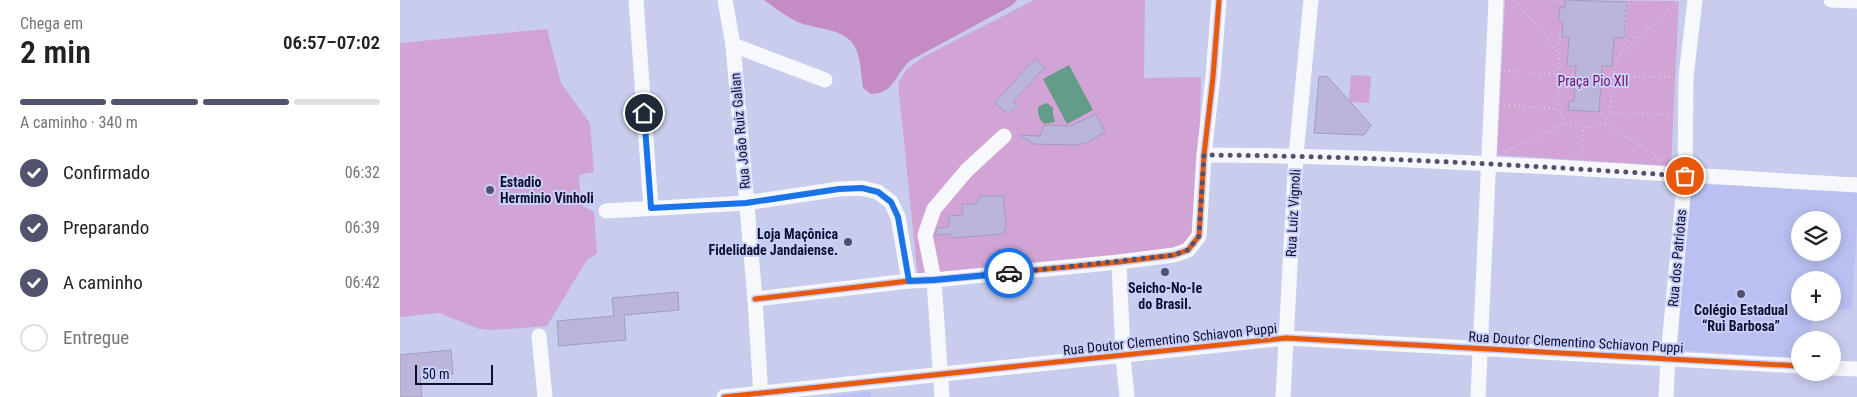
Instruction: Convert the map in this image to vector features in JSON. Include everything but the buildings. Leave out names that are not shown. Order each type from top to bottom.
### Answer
[{"type":"street","points":[[636,0],[651,208]]},
{"type":"street","name":"Rua João Ruiz Galian","points":[[725,0],[734,45],[761,395]]},
{"type":"street","points":[[755,299],[909,281],[1119,262],[1174,255],[1188,250],[1199,236],[1204,155],[1219,0]]},
{"type":"street","name":"Rua Luiz Vignoli","points":[[1283,397],[1296,155],[1311,0]]},
{"type":"street","points":[[1478,397],[1492,159],[1490,104],[1496,0]]},
{"type":"street","name":"Rua dos Patriotas","points":[[1666,397],[1685,176],[1686,77],[1695,0]]},
{"type":"street","points":[[1831,0],[1857,1]]},
{"type":"street","points":[[734,45],[825,80]]},
{"type":"street","points":[[942,397],[934,280],[925,235],[934,209],[967,170],[1004,136]]},
{"type":"street","points":[[1204,155],[1492,159],[1582,169],[1857,185]]},
{"type":"street","points":[[606,211],[746,203],[839,189],[862,188],[878,192],[891,202],[898,217],[909,281]]},
{"type":"street","points":[[1119,262],[1123,356],[1127,397]]},
{"type":"street","points":[[539,336],[545,397]]},
{"type":"street","name":"Rua Doutor Clementino Schiavon Puppi","points":[[724,397],[761,395],[1286,338],[1668,357],[1791,365]]},
{"type":"street","points":[[1841,368],[1857,369]]},
{"type":"path","points":[[1515,0],[1560,53]]},
{"type":"path","points":[[1492,159],[1566,123],[1584,128],[1604,123],[1610,112],[1612,77],[1625,40],[1627,0]]},
{"type":"path","points":[[1670,0],[1679,1]]},
{"type":"path","points":[[1619,56],[1679,1]]},
{"type":"path","points":[[1677,39],[1679,1]]},
{"type":"path","points":[[1560,27],[1558,109],[1566,123]]},
{"type":"path","points":[[1492,70],[1559,74]]},
{"type":"path","points":[[1612,77],[1686,77]]},
{"type":"path","points":[[1490,104],[1558,109]]},
{"type":"path","points":[[1610,112],[1687,116]]},
{"type":"path","points":[[1604,123],[1663,161]]},
{"type":"path","points":[[1582,169],[1584,128]]},
{"type":"path","points":[[1671,166],[1672,149]]},
{"type":"shaded area","points":[[764,0],[1017,0],[1011,6],[911,60],[890,87],[885,91],[871,94],[863,88],[861,67],[855,47],[850,41],[837,32],[796,21]]},
{"type":"shaded area","points":[[1069,65],[1093,110],[1067,124],[1043,79]]},
{"type":"shaded area","points":[[1047,103],[1053,108],[1055,122],[1044,124],[1039,116],[1038,109],[1039,106]]},
{"type":"shaded area","points":[[1688,184],[1857,191],[1852,310],[1841,309],[1841,271],[1791,271],[1791,321],[1813,321],[1812,331],[1791,331],[1791,357],[1678,350]]},
{"type":"shaded area","points":[[870,391],[871,397],[830,397],[830,396]]},
{"type":"green space","points":[[1034,0],[1145,0],[1144,78],[1201,77],[1197,232],[1185,247],[918,279],[898,83],[907,69],[923,57]]},
{"type":"green space","name":"Praça Pio XII","points":[[1505,0],[1679,1],[1671,166],[1497,155]]},
{"type":"green space","name":"Estadio Herminio Vinholi","points":[[547,29],[561,83],[590,123],[594,172],[579,175],[581,205],[594,212],[597,254],[587,260],[547,326],[493,330],[479,329],[439,313],[400,317],[400,43]]},
{"type":"green space","points":[[1351,75],[1371,76],[1369,103],[1349,102]]},
{"type":"cycle path","points":[[755,299],[909,281],[1119,262],[1174,255],[1188,250],[1199,236],[1204,155],[1219,0]]},
{"type":"cycle path","points":[[724,397],[1286,338],[1791,366]]},
{"type":"way so far","points":[[1009,273],[1174,255],[1188,250],[1199,236],[1204,155],[1296,155],[1685,176]]},
{"type":"place","name":"Estadio Herminio Vinholi","points":[[490,190]]},
{"type":"place","name":"Loja Maçônica Fidelidade Jandaiense.","points":[[848,242]]},
{"type":"place","name":"Seicho-No-Ie do Brasil.","points":[[1165,272]]},
{"type":"place","name":"Colégio Estadual “Rui Barbosa”","points":[[1741,294]]},
{"type":"route","points":[[644,113],[651,208],[746,203],[839,189],[862,188],[878,192],[891,202],[898,217],[909,281],[1009,273]]}]
